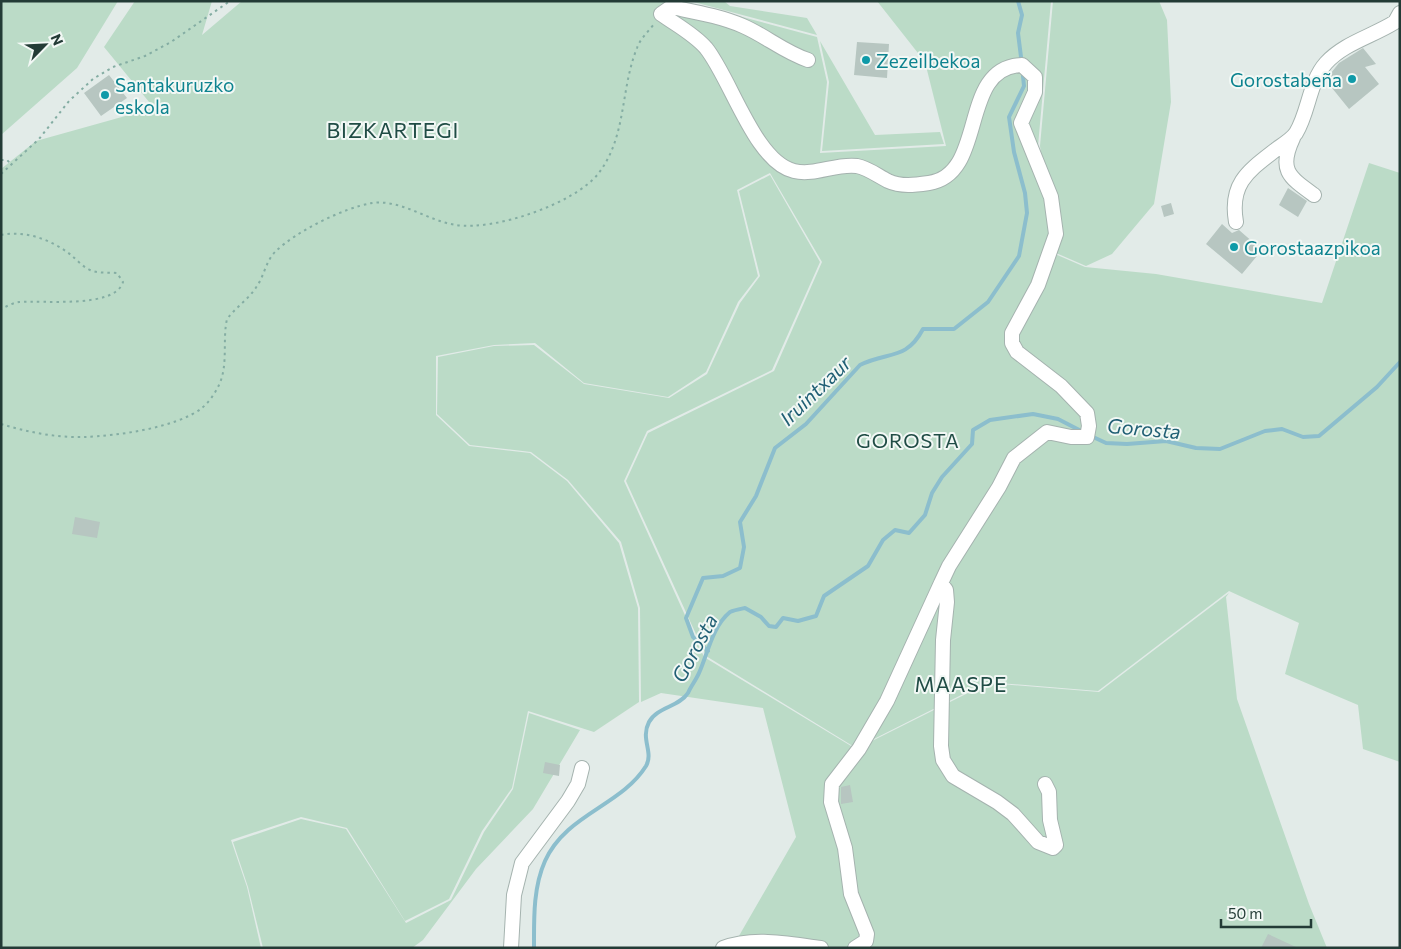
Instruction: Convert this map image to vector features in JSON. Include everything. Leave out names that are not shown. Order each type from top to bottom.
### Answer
[{"type":"street","points":[[808,60],[790,54],[743,26],[717,16],[671,7],[661,14],[704,46],[721,70],[764,151],[775,162],[793,171],[810,172],[826,168],[858,166],[899,185],[933,182],[956,168],[964,152],[983,93],[993,80],[1003,69],[1012,65],[1022,65],[1029,70],[1034,77],[1035,92],[1022,123],[1025,137],[1051,197],[1056,234],[1038,285],[1012,333],[1012,343],[1017,352],[1061,386],[1076,402],[1086,414],[1088,432],[1071,437],[1047,432],[1014,458],[999,487],[949,566],[887,702],[859,748],[832,784],[831,802],[845,848],[851,894],[866,934],[866,941],[854,948]]},
{"type":"street","points":[[1314,195],[1295,181],[1288,173],[1284,162],[1307,111],[1316,82],[1325,64],[1339,51],[1394,22],[1400,13]]},
{"type":"street","points":[[1236,222],[1233,204],[1238,186],[1256,165],[1295,135]]},
{"type":"street","points":[[941,583],[946,590],[948,602],[944,627],[940,714],[941,746],[947,769],[953,776],[1013,814],[1038,842],[1053,848],[1056,845],[1050,820],[1049,792],[1046,784]]},
{"type":"street","points":[[511,948],[514,895],[522,863],[568,801],[578,784],[582,768]]},
{"type":"street","points":[[723,948],[743,943],[769,941],[821,948]]},
{"type":"path","points":[[1,174],[50,127],[69,101],[93,79],[113,67],[145,56],[171,42],[230,1]]},
{"type":"path","points":[[1,424],[50,434],[83,437],[124,432],[175,421],[202,408],[219,385],[224,363],[227,320],[258,286],[271,257],[313,226],[337,216],[374,203],[407,209],[456,225],[489,225],[529,214],[574,193],[598,175],[614,144],[620,129],[637,48],[661,14]]},
{"type":"path","points":[[1,160],[7,160],[12,165]]},
{"type":"path","points":[[1,235],[13,232],[36,237],[59,246],[89,270],[104,274],[118,273],[123,282],[122,287],[115,292],[97,299],[18,302],[1,309]]},
{"type":"green space","points":[[1,1],[118,1],[77,68],[1,135]]},
{"type":"green space","points":[[135,1],[212,1],[202,35],[242,1],[683,1],[817,37],[827,82],[820,153],[946,146],[925,62],[877,1],[1051,1],[1038,146],[1055,254],[1085,267],[1156,274],[1322,303],[1369,163],[1400,173],[1400,762],[1363,749],[1358,705],[1285,674],[1299,623],[1229,591],[1098,691],[987,682],[856,748],[706,656],[626,481],[648,433],[774,371],[822,262],[770,173],[737,190],[758,276],[738,302],[706,372],[668,397],[584,383],[535,343],[494,345],[436,356],[436,415],[469,446],[530,453],[567,481],[619,543],[638,608],[639,702],[594,732],[528,711],[512,788],[482,831],[449,899],[405,921],[347,828],[301,817],[231,840],[247,887],[261,948],[1,948],[1,169],[36,141],[154,108],[104,47]]},
{"type":"green space","points":[[690,1],[724,1],[730,6],[807,18],[817,35]]},
{"type":"green space","points":[[1053,1],[1159,1],[1167,20],[1171,102],[1154,204],[1112,254],[1086,266],[1056,253],[1040,146]]},
{"type":"green space","points":[[820,41],[875,135],[940,132],[944,144],[822,151],[829,82]]},
{"type":"green space","points":[[770,175],[820,262],[772,370],[647,431],[624,481],[704,657],[856,749],[988,683],[1099,692],[1229,593],[1226,597],[1237,699],[1309,904],[1327,948],[732,948],[796,837],[763,708],[661,693],[641,702],[640,608],[621,542],[568,480],[531,452],[470,445],[437,414],[438,357],[494,346],[534,345],[584,384],[669,398],[707,374],[740,303],[760,276],[739,191]]},
{"type":"green space","points":[[529,713],[580,730],[533,809],[476,869],[423,940],[412,948],[263,948],[248,887],[233,842],[301,819],[346,829],[406,923],[451,900],[484,832],[513,789]]},
{"type":"building","name":"Zezeilbekoa","points":[[857,42],[889,44],[887,78],[854,75]]},
{"type":"building","name":"Gorostabeña","points":[[1363,48],[1376,64],[1365,67],[1379,84],[1349,109],[1332,88],[1334,86],[1327,78],[1339,63]]},
{"type":"building","name":"Santakuruzko eskola","points":[[109,75],[127,98],[101,116],[84,93]]},
{"type":"building","points":[[1288,188],[1307,201],[1298,217],[1279,205]]},
{"type":"building","points":[[1171,203],[1174,214],[1164,217],[1161,206]]},
{"type":"building","name":"Gorostaazpikoa","points":[[1222,224],[1232,233],[1239,230],[1262,250],[1242,274],[1206,244]]},
{"type":"building","points":[[75,517],[100,522],[97,538],[72,534]]},
{"type":"building","points":[[545,762],[560,765],[559,776],[543,773]]},
{"type":"building","points":[[850,785],[853,802],[841,804],[841,787]]},
{"type":"building","points":[[1268,934],[1298,948],[1261,948]]},
{"type":"waterway","name":"Iruintxaur","points":[[1018,1],[1022,15],[1018,33],[1021,57]]},
{"type":"waterway","name":"Iruintxaur","points":[[708,651],[693,637],[686,618],[703,578],[723,576],[740,568],[744,547],[740,522],[756,496],[775,448],[806,424],[860,365],[903,351],[917,339],[923,329],[954,329],[988,302],[1019,256],[1027,213],[1025,193],[1014,152],[1009,117],[1024,86],[1023,76]]},
{"type":"waterway","name":"Gorosta","points":[[1091,436],[1106,443],[1127,444],[1166,441],[1196,448],[1220,449],[1265,431],[1282,429],[1303,437],[1319,436],[1377,387],[1400,362]]},
{"type":"waterway","name":"Gorosta","points":[[534,948],[534,915],[538,882],[545,861],[554,845],[580,821],[623,791],[646,766],[649,756],[646,734],[649,722],[657,713],[684,698],[688,693],[699,673],[719,625],[730,612],[745,608],[761,617],[769,626],[776,627],[783,618],[798,621],[816,616],[824,596],[868,566],[883,540],[895,530],[909,533],[925,515],[932,493],[942,477],[972,444],[973,430],[990,420],[1033,414],[1058,419],[1085,433]]},
{"type":"place","name":"Zezeilbekoa","points":[[866,60]]},
{"type":"place","name":"Gorostabeña","points":[[1352,79]]},
{"type":"place","name":"Santakuruzko eskola","points":[[105,95]]},
{"type":"place","name":"Gorostaazpikoa","points":[[1234,247]]},
{"type":"district","name":"BIZKARTEGI","points":[[393,129]]},
{"type":"district","name":"GOROSTA","points":[[908,440]]},
{"type":"district","name":"MAASPE","points":[[961,683]]}]
